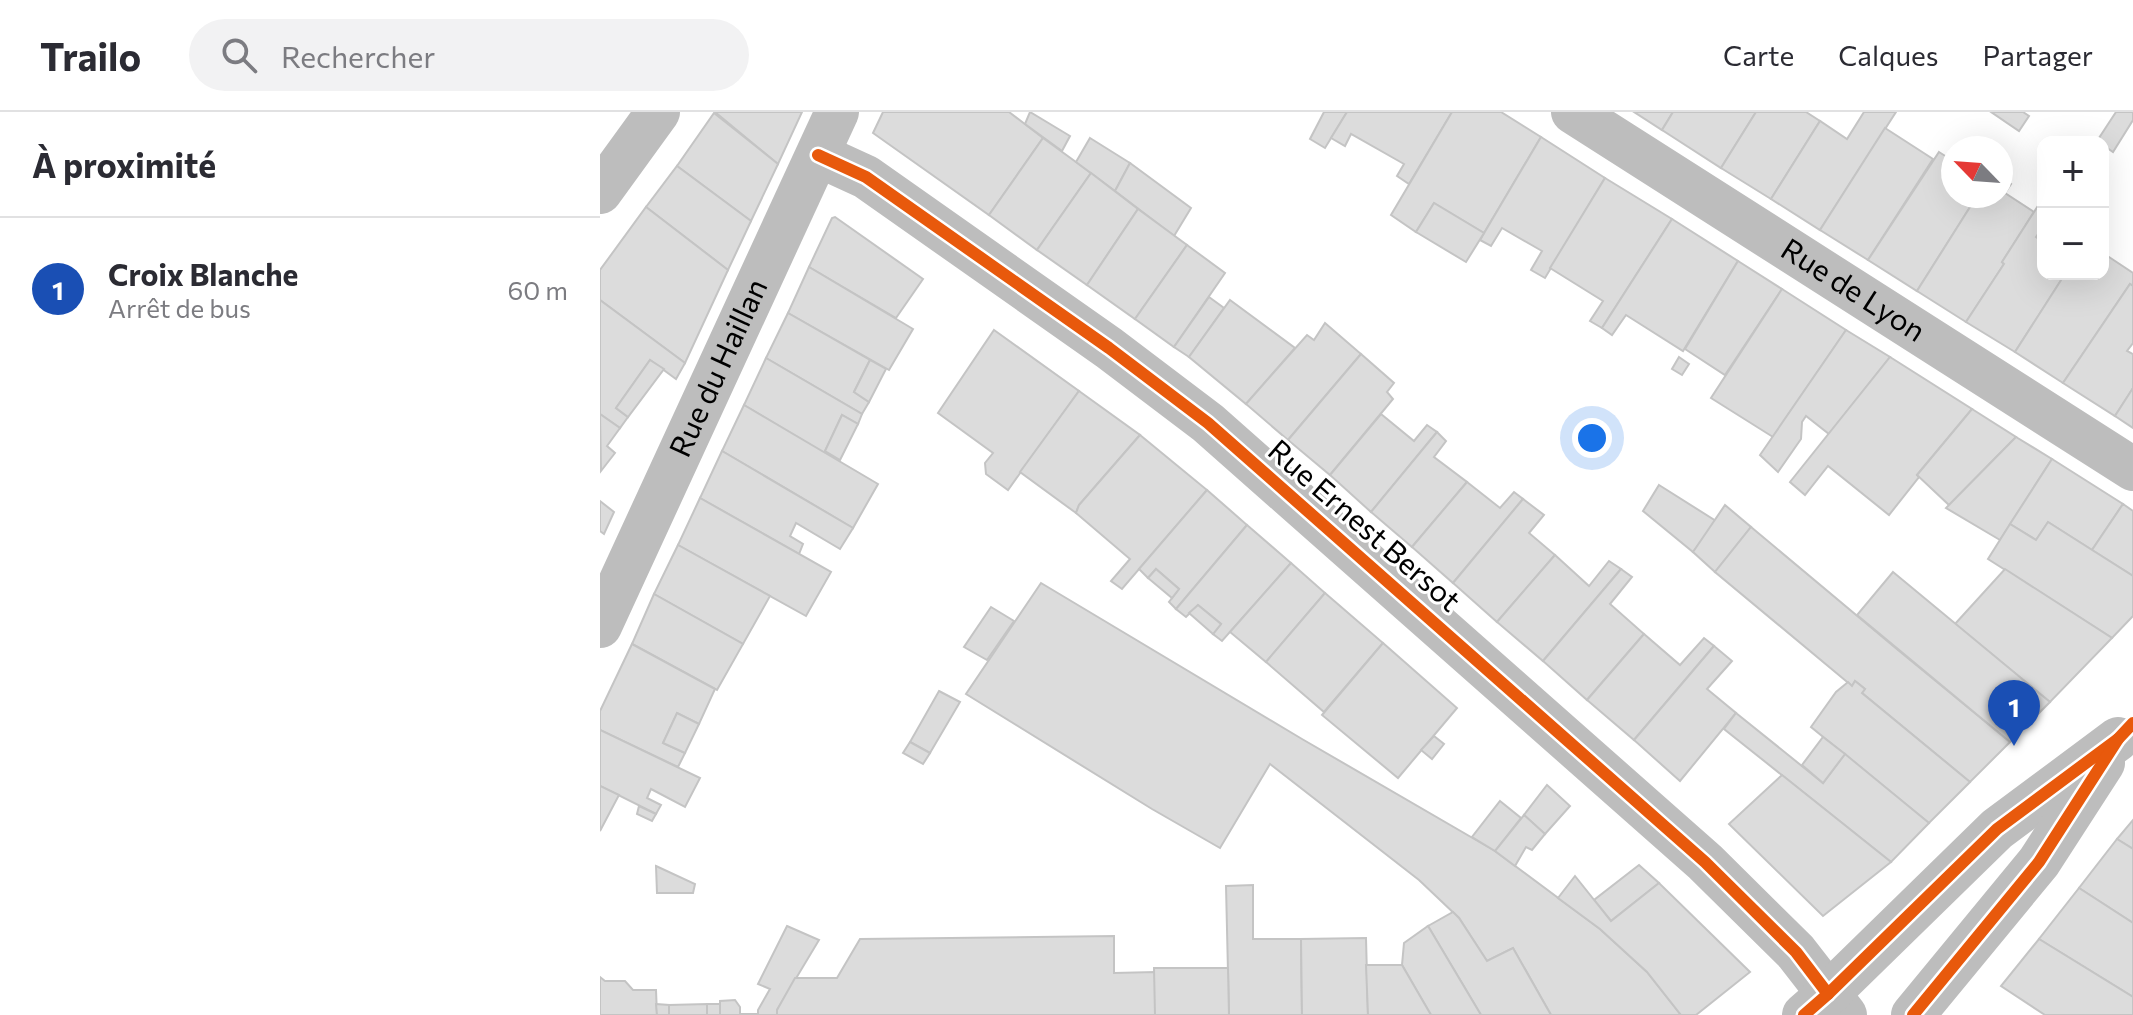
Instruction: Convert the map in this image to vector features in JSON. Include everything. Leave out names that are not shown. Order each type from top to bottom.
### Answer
[{"type":"street","points":[[600,192],[658,112]]},
{"type":"street","name":"Rue du Haillan","points":[[600,626],[837,112]]},
{"type":"street","name":"Rue de Lyon","points":[[1573,112],[2133,469]]},
{"type":"street","name":"Rue Ernest Bersot","points":[[818,155],[866,177],[1109,348],[1208,423],[1705,862],[1796,952],[1826,1008]]},
{"type":"street","points":[[1826,1008],[1997,829],[2126,731]]},
{"type":"street","points":[[1913,1015],[2039,862],[2126,731]]},
{"type":"building","points":[[715,112],[802,112],[778,164]]},
{"type":"building","points":[[883,112],[1009,112],[1043,138],[989,215],[873,133]]},
{"type":"building","points":[[1030,112],[1070,136],[1062,151],[1025,124]]},
{"type":"building","points":[[1324,112],[1347,112],[1325,148],[1310,139]]},
{"type":"building","points":[[1347,112],[1452,112],[1409,184],[1397,176],[1404,164],[1351,134],[1345,146],[1331,138]]},
{"type":"building","points":[[1452,112],[1501,112],[1541,137],[1484,233],[1434,203],[1416,232],[1391,215]]},
{"type":"building","points":[[1634,112],[1673,112],[1662,130]]},
{"type":"building","points":[[1673,112],[1756,112],[1721,168],[1662,130]]},
{"type":"building","points":[[1756,112],[1806,112],[1820,121],[1771,199],[1721,168]]},
{"type":"building","points":[[1864,112],[1896,112],[1820,230],[1771,199],[1820,121],[1847,139]]},
{"type":"building","points":[[1991,112],[2023,112],[2029,116],[2019,131]]},
{"type":"building","points":[[2116,112],[2133,112],[2133,120],[2113,152],[2109,149],[2109,136],[2100,136]]},
{"type":"building","points":[[714,113],[778,164],[751,221],[677,166]]},
{"type":"building","points":[[1885,128],[1933,159],[1868,260],[1820,230]]},
{"type":"building","points":[[1541,137],[1605,178],[1545,278],[1531,270],[1542,251],[1502,228],[1491,246],[1480,240]]},
{"type":"building","points":[[1043,138],[1091,173],[1037,250],[989,215]]},
{"type":"building","points":[[1090,138],[1130,163],[1115,191],[1076,162]]},
{"type":"building","points":[[1941,153],[1941,208],[1969,208],[1917,291],[1868,260]]},
{"type":"building","points":[[1130,163],[1191,208],[1174,236],[1115,191]]},
{"type":"building","points":[[677,166],[751,221],[728,270],[646,207]]},
{"type":"building","points":[[1091,173],[1138,209],[1087,285],[1037,250]]},
{"type":"building","points":[[1605,178],[1672,219],[1602,328],[1590,321],[1603,301],[1550,268]]},
{"type":"building","points":[[2013,198],[2034,212],[1966,322],[1917,291],[1969,208],[2013,208]]},
{"type":"building","points":[[1434,203],[1484,233],[1466,262],[1416,232]]},
{"type":"building","points":[[646,207],[728,270],[685,363],[600,300],[600,270]]},
{"type":"building","points":[[2037,207],[2037,280],[2061,280],[2015,352],[1966,322],[2004,264],[2002,262]]},
{"type":"building","points":[[1138,209],[1187,245],[1135,319],[1087,285]]},
{"type":"building","points":[[835,217],[923,279],[896,318],[809,267]]},
{"type":"building","points":[[1672,219],[1738,261],[1683,351],[1626,315],[1612,335],[1602,328]]},
{"type":"building","points":[[1187,245],[1225,273],[1174,347],[1135,319]]},
{"type":"building","points":[[2109,257],[2133,273],[2133,286],[2130,284],[2063,383],[2015,352],[2061,280],[2109,280]]},
{"type":"building","points":[[1738,261],[1782,289],[1725,375],[1685,349]]},
{"type":"building","points":[[809,267],[913,329],[889,370],[788,313]]},
{"type":"building","points":[[2130,284],[2133,286],[2133,343],[2127,351],[2133,354],[2133,388],[2115,416],[2063,383]]},
{"type":"building","points":[[1782,289],[1846,330],[1773,437],[1711,398]]},
{"type":"building","points":[[1209,297],[1224,308],[1189,357],[1174,347]]},
{"type":"building","points":[[600,300],[685,363],[676,379],[650,360],[616,408],[628,417],[620,428],[600,414]]},
{"type":"building","points":[[1230,300],[1295,348],[1246,404],[1189,357]]},
{"type":"building","points":[[788,313],[870,360],[854,392],[869,402],[862,414],[766,358]]},
{"type":"building","points":[[1325,323],[1361,354],[1288,440],[1246,404],[1307,335],[1314,340]]},
{"type":"building","points":[[994,330],[1079,391],[1008,490],[986,474],[985,463],[993,453],[938,413]]},
{"type":"building","points":[[1846,330],[1890,357],[1829,434],[1806,416],[1802,422],[1801,439],[1778,472],[1760,455]]},
{"type":"building","points":[[1361,354],[1394,383],[1387,392],[1393,399],[1330,475],[1288,440]]},
{"type":"building","points":[[1679,357],[1689,364],[1682,375],[1672,369]]},
{"type":"building","points":[[1890,357],[1972,409],[1917,475],[1919,477],[1889,515],[1828,466],[1805,495],[1790,482]]},
{"type":"building","points":[[766,358],[862,414],[858,424],[842,415],[825,451],[834,459],[744,405]]},
{"type":"building","points":[[650,360],[664,369],[628,417],[616,408]]},
{"type":"building","points":[[870,360],[886,369],[869,402],[854,392]]},
{"type":"building","points":[[2133,388],[2133,428],[2115,416]]},
{"type":"building","points":[[1079,391],[1140,435],[1079,505],[1076,513],[1020,472]]},
{"type":"building","points":[[744,405],[878,484],[853,528],[722,451]]},
{"type":"building","points":[[1972,409],[2016,437],[1949,505],[1917,475]]},
{"type":"building","points":[[600,414],[620,428],[607,446],[615,453],[601,471]]},
{"type":"building","points":[[1381,414],[1414,441],[1427,425],[1437,432],[1371,512],[1330,475]]},
{"type":"building","points":[[842,415],[858,424],[840,460],[825,451]]},
{"type":"building","points":[[1437,432],[1446,441],[1434,457],[1467,482],[1412,547],[1371,512]]},
{"type":"building","points":[[1140,435],[1207,490],[1122,589],[1111,581],[1130,559],[1076,513],[1079,505]]},
{"type":"building","points":[[2016,437],[2052,459],[2000,540],[1946,508]]},
{"type":"building","points":[[722,451],[853,528],[840,549],[796,523],[790,536],[803,544],[799,554],[700,498]]},
{"type":"building","points":[[2052,459],[2123,504],[2092,550],[2048,522],[2036,540],[2010,524]]},
{"type":"building","points":[[1467,482],[1500,508],[1514,492],[1523,499],[1453,583],[1412,547]]},
{"type":"building","points":[[1659,485],[1716,521],[1693,552],[1643,511]]},
{"type":"building","points":[[1207,490],[1247,525],[1176,609],[1169,602],[1179,589],[1156,569],[1148,578],[1139,569]]},
{"type":"building","points":[[700,498],[831,572],[806,616],[678,545]]},
{"type":"building","points":[[1523,499],[1544,515],[1529,533],[1555,555],[1497,622],[1453,583]]},
{"type":"building","points":[[600,501],[614,512],[604,534],[600,531]]},
{"type":"building","points":[[2123,504],[2133,511],[2133,576],[2092,550]]},
{"type":"building","points":[[1725,505],[1751,527],[1715,572],[1693,552]]},
{"type":"building","points":[[2048,522],[2133,576],[2133,616],[2112,638],[1988,559],[2010,524],[2036,540]]},
{"type":"building","points":[[1247,525],[1291,563],[1222,641],[1213,634],[1221,624],[1198,605],[1186,617],[1176,609]]},
{"type":"building","points":[[1751,527],[2010,742],[1970,782],[1862,693],[1865,689],[1855,681],[1852,686],[1715,572]]},
{"type":"building","points":[[678,545],[770,596],[743,644],[654,594]]},
{"type":"building","points":[[1555,555],[1589,586],[1609,561],[1621,569],[1543,661],[1497,622]]},
{"type":"building","points":[[1291,563],[1325,593],[1266,662],[1230,632]]},
{"type":"building","points":[[1156,569],[1179,589],[1172,598],[1148,578]]},
{"type":"building","points":[[1621,569],[1632,577],[1610,604],[1644,634],[1587,700],[1543,661]]},
{"type":"building","points":[[2005,569],[2112,638],[2050,702],[1955,624]]},
{"type":"building","points":[[1893,572],[2050,702],[2010,742],[1857,615]]},
{"type":"building","points":[[1041,583],[1495,851],[1600,929],[1647,972],[1681,1015],[1551,1015],[1513,948],[1487,961],[1459,918],[1419,880],[1270,764],[1220,848],[966,694]]},
{"type":"building","points":[[1325,593],[1383,643],[1324,712],[1266,662]]},
{"type":"building","points":[[654,594],[743,644],[717,690],[632,644]]},
{"type":"building","points":[[1198,605],[1221,624],[1213,634],[1189,613]]},
{"type":"building","points":[[991,607],[1014,621],[987,660],[964,647]]},
{"type":"building","points":[[1644,634],[1680,665],[1704,638],[1714,646],[1634,740],[1587,700]]},
{"type":"building","points":[[1383,643],[1457,708],[1398,778],[1322,715]]},
{"type":"building","points":[[632,644],[715,689],[699,724],[677,713],[663,743],[685,753],[678,767],[600,730],[600,711]]},
{"type":"building","points":[[1714,646],[1732,661],[1707,689],[1736,713],[1680,781],[1634,740]]},
{"type":"building","points":[[1855,681],[1865,689],[1862,693],[1970,782],[1929,823],[1811,727],[1836,692],[1848,682],[1852,686]]},
{"type":"building","points":[[939,691],[960,702],[930,753],[910,742]]},
{"type":"building","points":[[677,713],[699,724],[685,753],[663,743]]},
{"type":"building","points":[[1736,713],[1823,783],[1845,754],[1929,823],[1891,862],[1724,729]]},
{"type":"building","points":[[600,730],[700,778],[685,807],[651,789],[647,798],[661,805],[656,814],[600,786]]},
{"type":"building","points":[[1434,736],[1444,744],[1432,759],[1421,750]]},
{"type":"building","points":[[1823,737],[1845,754],[1823,783],[1802,765]]},
{"type":"building","points":[[910,742],[930,753],[923,764],[903,753]]},
{"type":"building","points":[[1782,775],[1891,862],[1823,916],[1729,824]]},
{"type":"building","points":[[1547,785],[1570,806],[1545,834],[1524,815]]},
{"type":"building","points":[[600,786],[619,795],[600,831]]},
{"type":"building","points":[[1500,801],[1521,818],[1495,851],[1472,837]]},
{"type":"building","points":[[639,806],[656,814],[652,821],[637,814]]},
{"type":"building","points":[[1524,815],[1545,834],[1532,850],[1526,847],[1515,866],[1495,851]]},
{"type":"building","points":[[2133,820],[2133,849],[2117,839]]},
{"type":"building","points":[[2117,839],[2133,849],[2133,923],[2079,888]]},
{"type":"building","points":[[1639,865],[1659,883],[1611,921],[1594,900]]},
{"type":"building","points":[[656,866],[695,884],[693,893],[657,893]]},
{"type":"building","points":[[1575,876],[1611,921],[1659,883],[1750,972],[1696,1015],[1681,1015],[1647,972],[1600,929],[1558,898]]},
{"type":"building","points":[[1253,885],[1253,939],[1301,939],[1302,1015],[1229,1015],[1226,886]]},
{"type":"building","points":[[2079,888],[2133,923],[2133,997],[2039,939]]},
{"type":"building","points":[[1453,912],[1487,961],[1513,948],[1551,1015],[1481,1015],[1428,926]]},
{"type":"building","points":[[787,926],[819,940],[777,1010],[777,1015],[720,1015],[720,1001],[735,1000],[740,1014],[758,1014],[770,989],[758,984]]},
{"type":"building","points":[[1428,926],[1481,1015],[1431,1015],[1402,965],[1404,943]]},
{"type":"building","points":[[1114,936],[1114,973],[1155,972],[1155,1015],[777,1015],[795,978],[837,978],[860,939]]},
{"type":"building","points":[[1366,938],[1368,1015],[1302,1015],[1301,939]]},
{"type":"building","points":[[2039,939],[2133,997],[2133,1015],[2045,1015],[2001,986]]},
{"type":"building","points":[[1366,965],[1402,965],[1431,1015],[1368,1015]]},
{"type":"building","points":[[1154,968],[1228,968],[1229,1015],[1155,1015]]},
{"type":"building","points":[[600,977],[605,981],[625,981],[633,990],[656,990],[657,1015],[600,1015]]},
{"type":"building","points":[[656,1004],[669,1005],[669,1015],[657,1015]]},
{"type":"building","points":[[707,1004],[707,1015],[669,1015],[669,1005]]},
{"type":"building","points":[[707,1004],[720,1004],[720,1015],[707,1015]]},
{"type":"cycle path","points":[[818,155],[866,177],[1109,348],[1208,423],[1705,862],[1796,952],[1828,994]]},
{"type":"cycle path","points":[[1913,1015],[2039,862],[2118,739],[2133,723]]},
{"type":"cycle path","points":[[1804,1015],[1997,829],[2118,739]]},
{"type":"place","name":"Croix Blanche","points":[[2014,746]]}]
